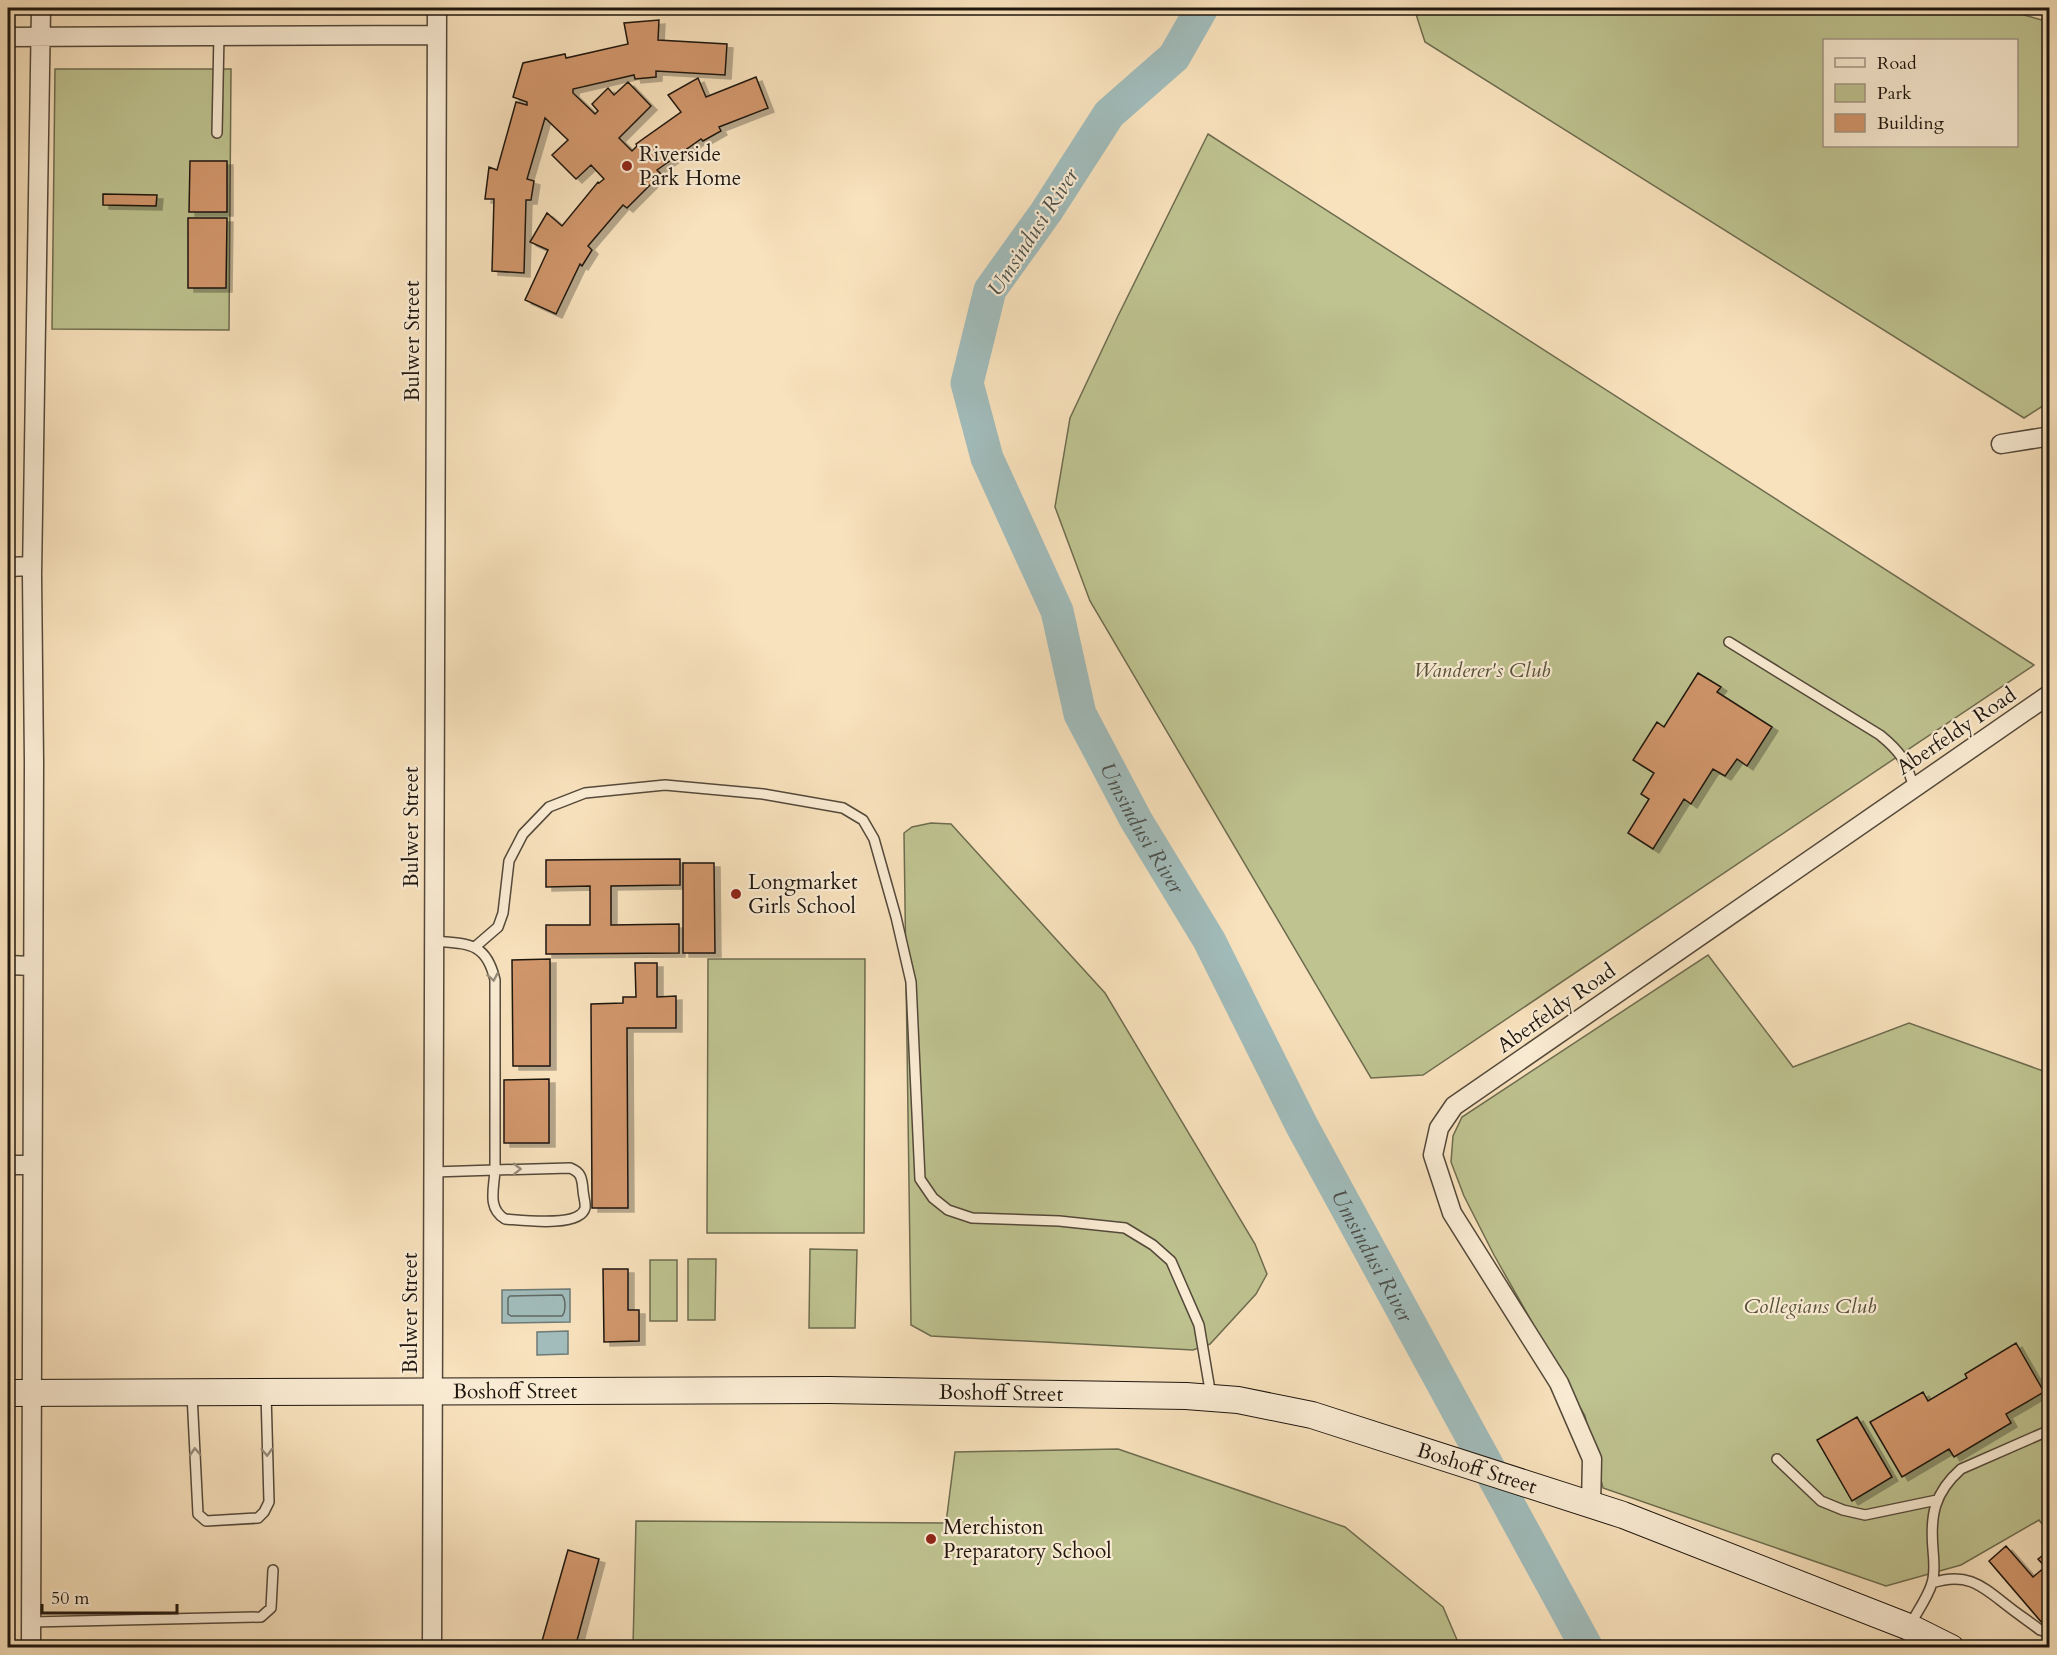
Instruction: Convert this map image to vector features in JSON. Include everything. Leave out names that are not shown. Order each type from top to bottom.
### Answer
[{"type":"main road","name":"Boshoff Street","points":[[20,1393],[266,1394],[829,1390],[1238,1400],[1312,1415],[1623,1515],[1909,1627],[1951,1647]]},
{"type":"street","points":[[31,1647],[20,1393],[32,1165],[34,762],[32,566],[41,8]]},
{"type":"street","name":"Bulwer Street","points":[[432,1647],[437,8]]},
{"type":"street","points":[[8,37],[219,34],[436,35]]},
{"type":"street","points":[[2001,444],[2045,436],[2049,438]]},
{"type":"street","points":[[8,567],[32,566]]},
{"type":"street","name":"Aberfeldy Road","points":[[1591,1504],[1592,1459],[1559,1383],[1452,1213],[1433,1155],[1439,1128],[1454,1106],[2049,694]]},
{"type":"street","points":[[8,965],[32,966]]},
{"type":"street","points":[[8,1165],[32,1165]]},
{"type":"lane","points":[[217,133],[219,34]]},
{"type":"lane","points":[[1729,642],[1880,735],[1898,751],[1907,763],[1914,787]]},
{"type":"lane","points":[[476,946],[498,927],[503,914],[509,861],[523,834],[549,807],[585,793],[664,785],[764,794],[843,808],[863,820],[874,839],[911,982],[920,1179],[933,1198],[948,1210],[972,1218],[1059,1221],[1125,1228],[1153,1245],[1172,1261],[1199,1325],[1212,1398]]},
{"type":"lane","points":[[433,941],[476,946],[487,956],[495,980],[495,1170],[493,1205],[497,1214],[505,1219],[569,1221],[580,1216],[585,1209],[582,1177],[577,1170],[570,1168],[495,1170],[433,1172]]},
{"type":"lane","points":[[192,1394],[198,1514],[206,1521],[258,1518],[269,1502],[266,1394]]},
{"type":"lane","points":[[1909,1627],[1932,1583],[1933,1512],[1949,1479],[1961,1469],[2049,1430]]},
{"type":"lane","points":[[1777,1459],[1821,1501],[1843,1510],[1865,1515],[1937,1500]]},
{"type":"lane","points":[[31,1622],[261,1617],[271,1608],[273,1570]]},
{"type":"lane","points":[[1932,1583],[1947,1578],[1968,1580],[1983,1586],[2040,1630],[2049,1633]]},
{"type":"green space","points":[[1414,8],[1999,8],[2049,22],[2049,402],[2024,418],[1425,42]]},
{"type":"green space","points":[[55,69],[231,69],[229,330],[52,329]]},
{"type":"green space","name":"Wanderer's Club","points":[[1208,134],[2034,665],[1423,1075],[1371,1078],[1090,601],[1055,507],[1070,418]]},
{"type":"green space","points":[[931,823],[951,824],[1105,993],[1255,1244],[1267,1274],[1256,1294],[1210,1344],[1193,1350],[931,1336],[911,1325],[904,833],[912,827]]},
{"type":"green space","name":"Collegians Club","points":[[1708,955],[1793,1067],[1909,1023],[2049,1073],[2049,1533],[2039,1520],[1961,1565],[1886,1586],[1603,1488],[1585,1416],[1494,1255],[1464,1196],[1451,1162],[1453,1136],[1462,1117]]},
{"type":"green space","points":[[708,959],[865,959],[864,1233],[707,1233]]},
{"type":"green space","points":[[810,1249],[857,1250],[855,1328],[809,1328]]},
{"type":"green space","points":[[688,1259],[716,1259],[715,1320],[688,1320]]},
{"type":"green space","points":[[650,1260],[677,1260],[677,1321],[650,1321]]},
{"type":"green space","points":[[1118,1449],[1345,1527],[1443,1607],[1460,1647],[633,1647],[636,1521],[946,1523],[955,1452]]},
{"type":"water","points":[[570,1289],[570,1322],[502,1323],[502,1290]]},
{"type":"water","points":[[568,1331],[568,1354],[537,1355],[537,1332]]},
{"type":"building","name":"Riverside Park Home","points":[[659,20],[658,40],[727,44],[725,75],[656,71],[656,77],[635,79],[634,75],[573,89],[573,93],[595,114],[598,111],[592,104],[608,88],[614,95],[628,82],[651,106],[619,138],[632,151],[637,146],[636,144],[681,112],[668,95],[698,78],[706,97],[756,77],[768,108],[719,127],[721,131],[703,141],[701,139],[657,170],[661,174],[627,208],[623,205],[588,246],[592,250],[582,266],[580,264],[556,314],[525,300],[548,250],[530,242],[547,213],[562,226],[598,182],[604,179],[591,165],[576,179],[552,155],[568,140],[545,118],[527,179],[534,181],[531,200],[526,200],[524,273],[492,271],[494,199],[485,199],[489,167],[497,170],[516,102],[527,105],[527,102],[513,97],[523,63],[565,54],[566,58],[628,44],[624,23]]},
{"type":"building","points":[[190,161],[227,161],[227,212],[189,212]]},
{"type":"building","points":[[103,194],[157,195],[156,206],[103,205]]},
{"type":"building","points":[[188,218],[227,218],[226,288],[188,288]]},
{"type":"building","points":[[1698,673],[1721,687],[1717,692],[1772,727],[1747,766],[1737,759],[1725,776],[1713,769],[1691,804],[1684,799],[1653,849],[1628,833],[1649,799],[1641,794],[1654,773],[1633,760],[1657,722],[1664,727]]},
{"type":"building","points":[[680,859],[680,885],[611,886],[611,925],[679,924],[679,953],[546,954],[546,925],[590,925],[590,886],[546,887],[546,860]]},
{"type":"building","points":[[683,863],[714,863],[715,953],[683,953]]},
{"type":"building","points":[[550,959],[550,1066],[513,1066],[512,960]]},
{"type":"building","points":[[635,963],[657,963],[657,997],[676,996],[676,1028],[627,1028],[628,1208],[592,1208],[591,1004],[623,1003],[623,997],[636,997]]},
{"type":"building","points":[[549,1079],[549,1143],[504,1143],[504,1080]]},
{"type":"building","points":[[603,1269],[628,1269],[628,1310],[639,1310],[639,1341],[604,1342]]},
{"type":"building","points":[[2016,1343],[2044,1392],[2006,1414],[2011,1423],[1954,1457],[1949,1449],[1902,1477],[1870,1422],[1923,1392],[1928,1401],[1967,1378],[1965,1374]]},
{"type":"building","points":[[1857,1417],[1892,1477],[1852,1501],[1817,1440]]},
{"type":"building","points":[[2006,1546],[2033,1577],[2045,1567],[2050,1572],[2049,1631],[1989,1561]]},
{"type":"building","points":[[568,1550],[599,1559],[575,1648],[540,1648]]},
{"type":"building","points":[[2050,1550],[2050,1572],[2038,1559]]},
{"type":"waterway","name":"Umsindusi River","points":[[1202,8],[1174,57],[1109,114],[1046,212],[990,290],[967,383],[987,458],[1057,611],[1080,714],[1136,820],[1209,940],[1302,1126],[1587,1648]]},
{"type":"place","name":"Riverside Park Home","points":[[627,166]]},
{"type":"place","name":"Longmarket Girls School","points":[[736,894]]},
{"type":"place","name":"Merchiston Preparatory School","points":[[931,1539]]}]
